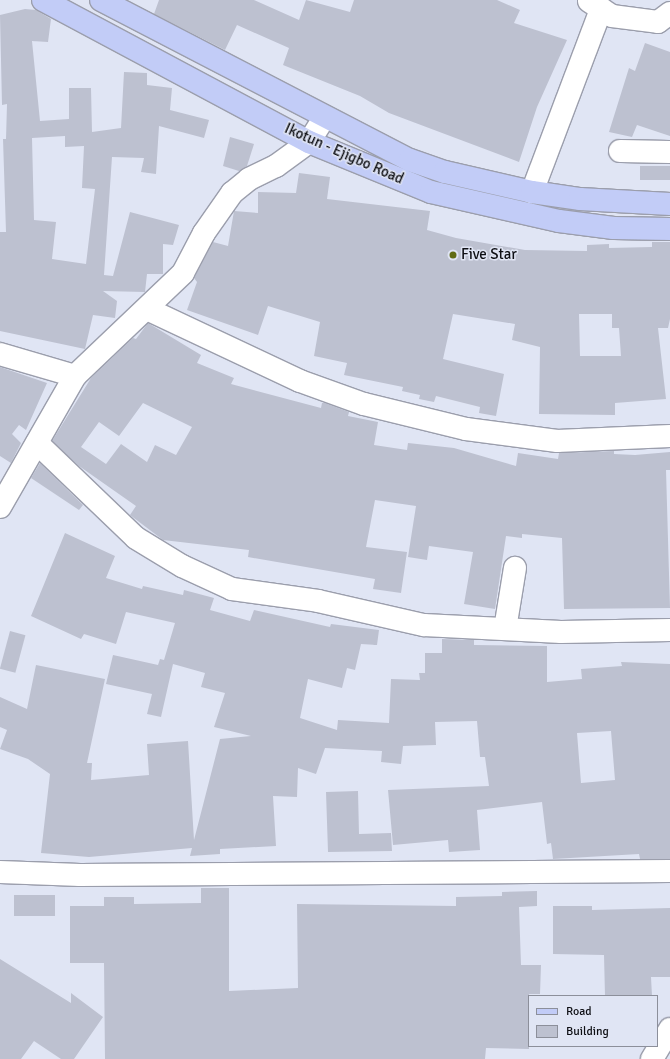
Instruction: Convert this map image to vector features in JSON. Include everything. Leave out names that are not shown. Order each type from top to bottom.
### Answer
[{"type":"main road","name":"Ikotun - Ejigbo Road","points":[[43,0],[310,142],[431,192],[559,220],[614,228],[670,230]]},
{"type":"main road","name":"Ikotun - Ejigbo Road","points":[[101,0],[324,118],[410,160],[438,170],[532,192],[580,198],[670,204]]},
{"type":"street","points":[[532,192],[595,4],[612,16],[658,22],[670,13]]},
{"type":"street","points":[[0,507],[75,376],[147,309],[183,273],[204,233],[232,193],[249,179],[276,166],[310,142],[324,118]]},
{"type":"street","points":[[620,152],[670,152]]},
{"type":"street","points":[[147,309],[300,381],[364,404],[466,429],[557,441],[670,436]]},
{"type":"street","points":[[0,354],[75,376]]},
{"type":"street","points":[[37,443],[136,538],[182,566],[232,588],[318,601],[424,625],[505,629],[670,630]]},
{"type":"street","points":[[505,629],[515,568]]},
{"type":"street","points":[[0,872],[80,875],[670,871]]},
{"type":"street","points":[[660,1054],[670,1029]]},
{"type":"building","points":[[159,0],[254,0],[299,20],[306,0],[350,12],[354,0],[497,0],[520,10],[514,23],[567,40],[537,107],[519,162],[389,113],[360,96],[283,65],[289,48],[237,25],[225,50],[154,14]]},
{"type":"building","points":[[25,9],[36,10],[51,19],[48,42],[32,41],[40,121],[69,119],[69,88],[91,88],[92,132],[121,128],[124,72],[147,73],[147,85],[172,88],[170,110],[209,120],[204,138],[159,126],[156,174],[141,172],[144,158],[112,157],[104,275],[113,276],[130,212],[179,225],[173,245],[163,244],[163,274],[147,274],[145,292],[103,291],[117,301],[115,318],[93,315],[85,349],[0,331],[0,232],[6,232],[3,139],[6,139],[7,104],[2,105],[0,15]],"holes":[[[65,136],[65,147],[84,146],[82,188],[95,189],[86,264],[52,259],[56,222],[34,220],[32,138]]]},
{"type":"building","points":[[645,43],[670,52],[670,136],[637,125],[632,137],[609,132],[629,68],[635,71]]},
{"type":"building","points":[[230,137],[254,144],[247,166],[239,171],[223,166]]},
{"type":"building","points":[[640,166],[670,166],[670,180],[640,180]]},
{"type":"building","points":[[299,173],[330,177],[327,199],[430,211],[427,230],[456,238],[525,250],[587,251],[587,245],[609,244],[609,248],[652,247],[652,242],[670,242],[670,319],[668,328],[658,328],[666,399],[615,403],[615,415],[539,414],[540,347],[512,340],[515,324],[453,314],[443,359],[504,374],[496,416],[479,413],[480,407],[436,396],[434,402],[419,399],[420,395],[402,391],[403,387],[344,375],[347,363],[314,356],[320,322],[268,306],[258,335],[187,310],[197,282],[194,278],[213,242],[228,246],[234,211],[258,213],[258,192],[296,193]],"holes":[[[579,314],[612,314],[612,328],[619,328],[621,356],[580,356]]]},
{"type":"building","points":[[148,323],[201,355],[197,363],[234,378],[231,384],[321,408],[322,403],[325,403],[349,412],[348,416],[378,422],[374,445],[407,450],[408,443],[454,448],[516,466],[518,453],[558,459],[559,453],[614,451],[614,454],[635,455],[670,452],[670,470],[666,470],[670,608],[564,609],[562,538],[522,534],[522,538],[506,536],[495,609],[464,604],[473,552],[429,546],[427,560],[408,557],[416,506],[375,500],[366,547],[407,552],[401,593],[373,589],[375,579],[248,557],[249,550],[163,540],[130,515],[136,506],[79,466],[52,441],[91,378],[133,338],[136,339]],"holes":[[[143,403],[192,427],[176,455],[155,445],[147,462],[121,444],[106,464],[81,447],[99,422],[119,436]]]},
{"type":"building","points":[[0,367],[47,383],[26,430],[19,425],[12,434],[21,443],[11,463],[0,456]]},
{"type":"building","points":[[40,463],[83,505],[79,510],[31,478]]},
{"type":"building","points":[[65,533],[115,556],[106,578],[142,589],[143,586],[183,595],[184,590],[214,598],[210,610],[250,621],[254,610],[330,627],[331,624],[379,630],[377,645],[361,644],[355,670],[347,668],[342,688],[308,679],[300,718],[337,730],[338,720],[389,723],[391,679],[420,680],[419,673],[425,673],[425,653],[442,653],[442,639],[474,640],[474,645],[547,646],[547,682],[582,679],[581,669],[622,666],[621,662],[670,664],[670,859],[640,859],[639,854],[553,859],[551,843],[547,844],[542,802],[477,810],[480,850],[449,852],[448,840],[393,845],[388,790],[489,786],[485,757],[480,757],[477,721],[435,722],[436,745],[403,746],[401,764],[381,762],[382,751],[325,748],[316,774],[298,768],[297,797],[273,796],[276,846],[220,849],[220,854],[190,856],[192,848],[89,857],[41,853],[50,774],[28,759],[0,749],[7,730],[0,727],[0,697],[27,709],[36,665],[105,679],[87,763],[92,763],[91,780],[149,775],[147,744],[188,741],[194,840],[220,739],[251,736],[214,727],[225,693],[201,687],[205,673],[173,664],[161,717],[147,714],[152,694],[106,684],[113,655],[158,665],[160,659],[164,660],[175,623],[126,612],[116,644],[84,634],[81,639],[31,616]],"holes":[[[611,731],[615,780],[581,783],[577,733]]]},
{"type":"building","points":[[10,631],[25,635],[15,673],[0,669]]},
{"type":"building","points":[[358,791],[359,834],[391,833],[392,851],[328,852],[326,792]]},
{"type":"building","points":[[201,888],[229,888],[229,991],[298,988],[297,904],[456,906],[456,897],[502,896],[502,892],[537,891],[537,906],[519,907],[521,965],[541,965],[540,994],[528,995],[529,1049],[486,1048],[485,1059],[105,1059],[104,963],[70,963],[70,906],[104,906],[104,897],[134,897],[134,904],[201,903]]},
{"type":"building","points":[[14,895],[55,895],[55,916],[14,916]]},
{"type":"building","points":[[553,906],[592,906],[592,910],[670,908],[670,977],[651,977],[652,995],[605,995],[604,955],[553,954]]},
{"type":"building","points":[[0,959],[71,1003],[71,993],[103,1017],[74,1059],[61,1059],[34,1041],[21,1059],[0,1059]]},
{"type":"place","name":"Five Star","points":[[453,255]]}]
